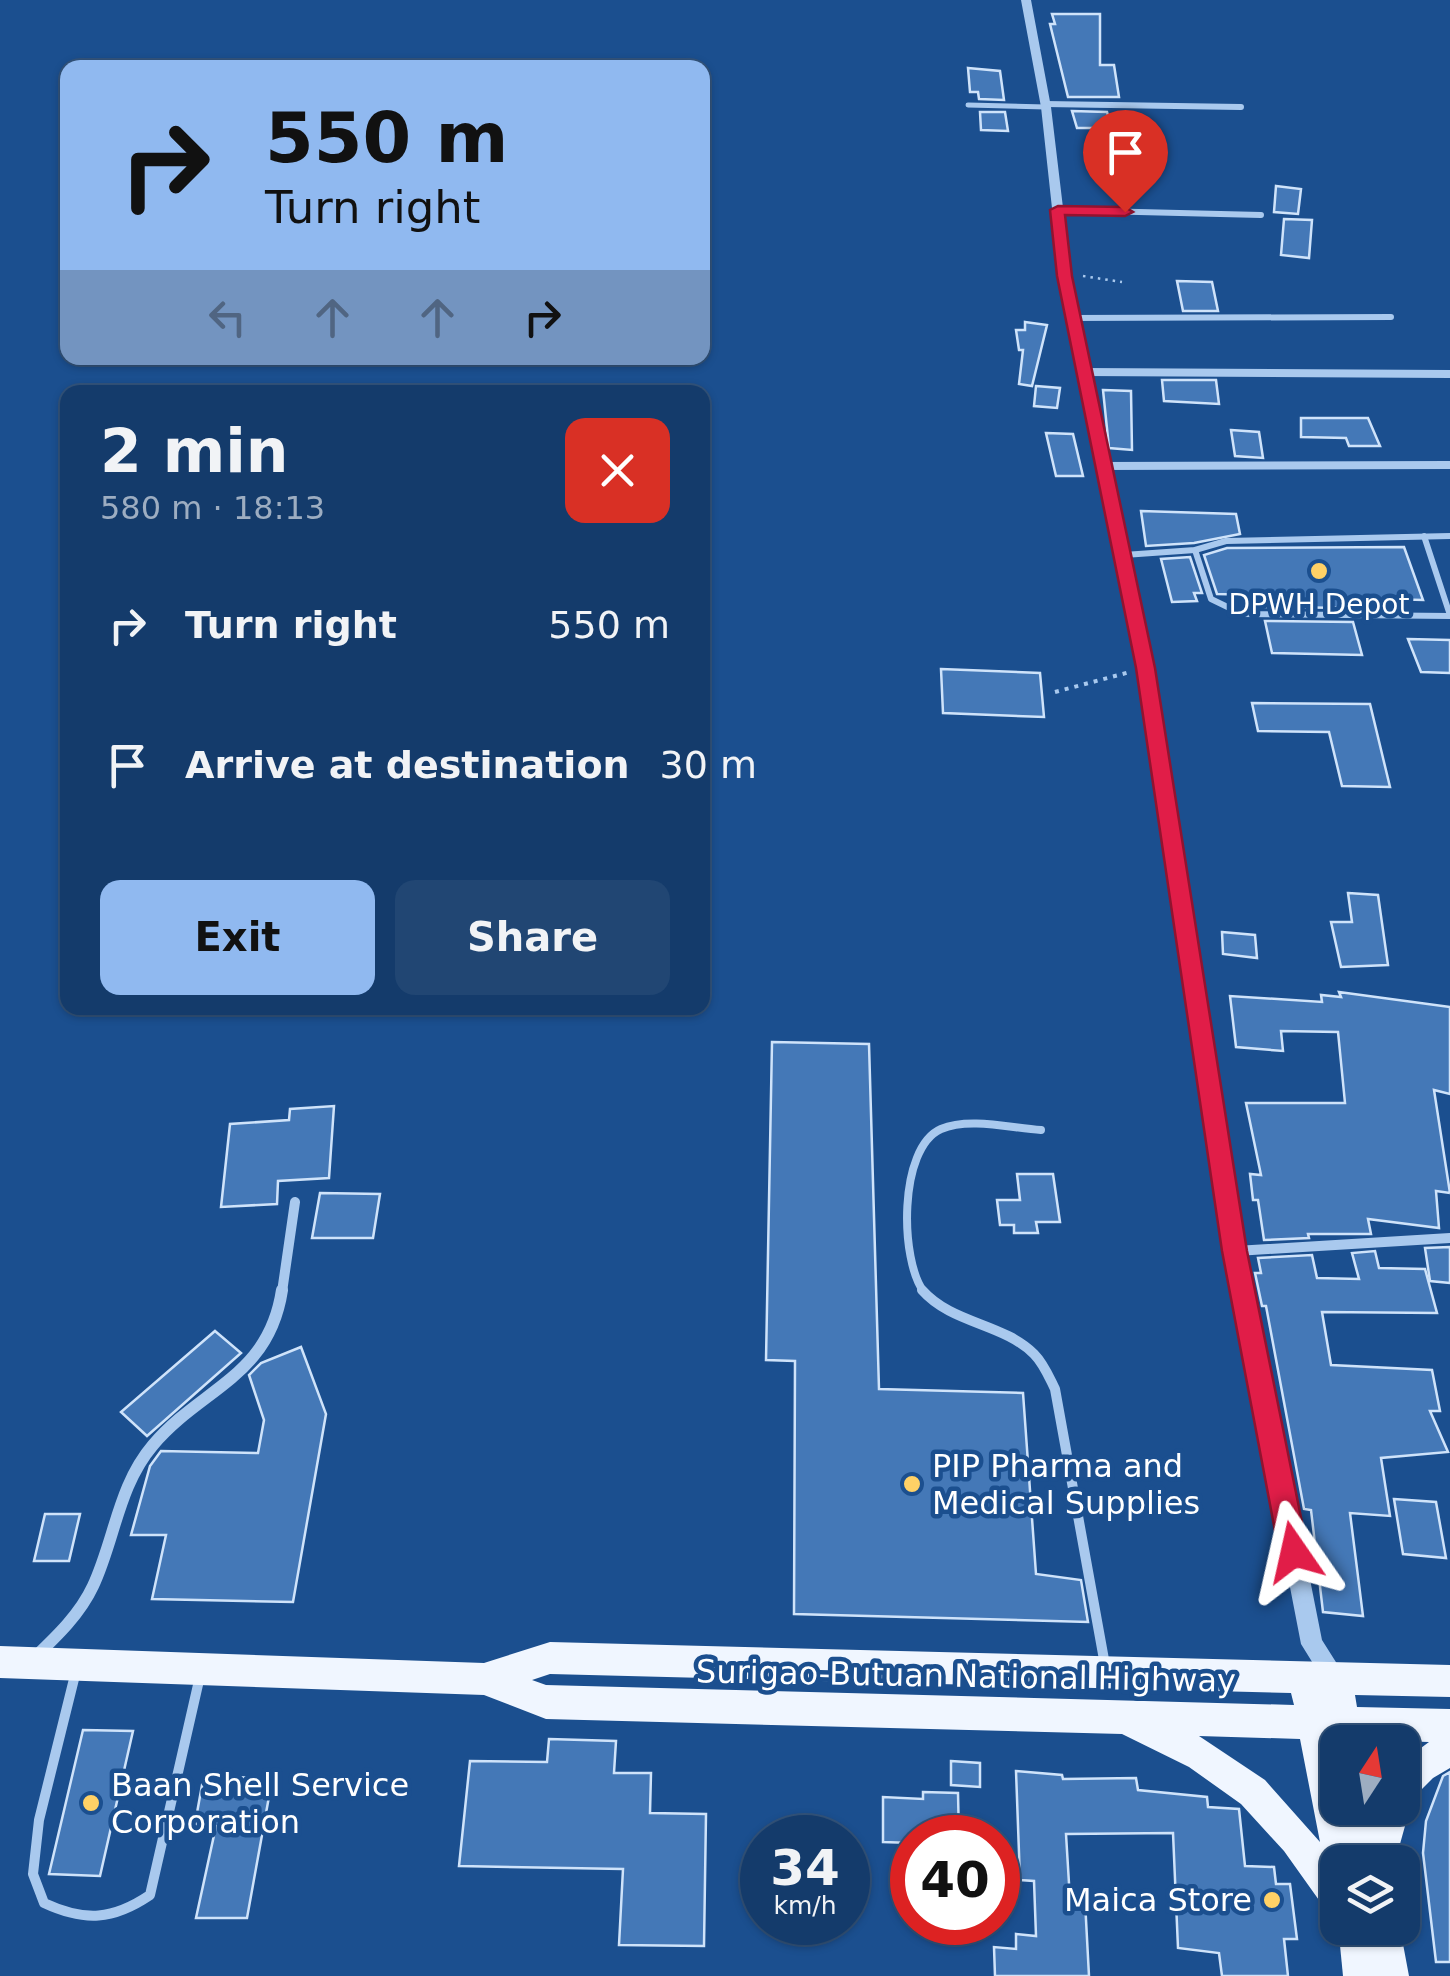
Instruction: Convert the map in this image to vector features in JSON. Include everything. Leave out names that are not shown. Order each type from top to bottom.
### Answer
[{"type":"main road","name":"Surigao-Butuan National Highway","points":[[484,1679],[550,1658],[1450,1681]]},
{"type":"main road","name":"Surigao-Butuan National Highway","points":[[14,1663],[484,1679],[546,1702],[1112,1717],[1320,1728]]},
{"type":"main road","points":[[1320,1678],[1333,1725]]},
{"type":"main road","points":[[1112,1717],[1175,1740],[1219,1762],[1258,1796],[1320,1873]]},
{"type":"main road","name":"Surigao-Butuan National Highway","points":[[1420,1727],[1450,1726]]},
{"type":"main road","points":[[1420,1767],[1450,1749]]},
{"type":"main road","points":[[1356,1945],[1361,1976]]},
{"type":"main road","points":[[1385,1945],[1391,1976]]},
{"type":"street","points":[[1026,0],[1046,105],[1072,318],[1145,668],[1234,1251],[1320,1678]]},
{"type":"street","points":[[1046,105],[1241,107]]},
{"type":"street","points":[[1058,210],[1261,215]]},
{"type":"street","points":[[1072,318],[1391,317]]},
{"type":"street","points":[[1083,372],[1450,374]]},
{"type":"street","points":[[1102,466],[1450,465]]},
{"type":"street","points":[[14,1663],[65,1628],[93,1587],[121,1499],[153,1445],[242,1370],[265,1343],[280,1304],[295,1202]]},
{"type":"street","points":[[1234,1251],[1450,1238]]},
{"type":"lane","points":[[968,105],[1046,105]]},
{"type":"lane","points":[[1195,550],[1206,596],[1214,605],[1229,611],[1450,616],[1424,536]]},
{"type":"lane","points":[[1124,555],[1195,550],[1226,540],[1450,536]]},
{"type":"lane","points":[[1040,1130],[951,1125],[930,1131],[916,1148],[908,1178],[909,1246],[915,1280],[938,1304],[1012,1338],[1037,1357],[1055,1389],[1106,1672]]},
{"type":"lane","points":[[78,1665],[39,1820],[32,1874],[44,1903],[74,1918],[123,1914],[150,1894],[201,1669]]},
{"type":"path","points":[[1065,276],[1122,282]]},
{"type":"path","points":[[1055,692],[1145,668]]},
{"type":"building","points":[[1052,14],[1100,14],[1100,65],[1114,65],[1119,97],[1068,97],[1050,24],[1055,24]]},
{"type":"building","points":[[968,68],[1000,71],[1004,100],[979,99],[978,92],[970,92]]},
{"type":"building","points":[[1072,111],[1107,112],[1112,128],[1077,128]]},
{"type":"building","points":[[980,112],[1005,112],[1008,131],[981,130]]},
{"type":"building","points":[[1276,186],[1301,189],[1298,214],[1274,212]]},
{"type":"building","points":[[1284,219],[1312,220],[1309,258],[1281,255]]},
{"type":"building","points":[[1177,281],[1212,282],[1218,311],[1183,311]]},
{"type":"building","points":[[1025,322],[1047,325],[1032,386],[1019,384],[1023,350],[1019,350],[1016,330],[1025,330]]},
{"type":"building","points":[[1162,380],[1216,380],[1219,404],[1164,401]]},
{"type":"building","points":[[1036,386],[1060,388],[1057,408],[1034,406]]},
{"type":"building","points":[[1103,390],[1131,391],[1132,450],[1109,448]]},
{"type":"building","points":[[1301,418],[1368,418],[1380,446],[1349,446],[1346,438],[1301,437]]},
{"type":"building","points":[[1231,430],[1259,432],[1263,458],[1235,456]]},
{"type":"building","points":[[1046,433],[1073,434],[1083,476],[1056,476]]},
{"type":"building","points":[[1141,511],[1236,514],[1240,534],[1194,543],[1146,546]]},
{"type":"building","name":"DPWH Depot","points":[[1404,547],[1423,600],[1346,598],[1349,608],[1262,607],[1259,595],[1217,594],[1204,555],[1227,548]]},
{"type":"building","points":[[1190,557],[1202,593],[1194,593],[1197,601],[1172,602],[1161,559]]},
{"type":"building","points":[[1265,621],[1353,622],[1362,655],[1272,653]]},
{"type":"building","points":[[1408,639],[1450,640],[1450,673],[1421,672]]},
{"type":"building","points":[[941,669],[1040,673],[1044,717],[943,713]]},
{"type":"building","points":[[1252,703],[1370,704],[1390,787],[1342,786],[1329,732],[1258,731]]},
{"type":"building","points":[[1348,893],[1378,895],[1388,965],[1341,967],[1331,922],[1352,922]]},
{"type":"building","points":[[1222,932],[1255,935],[1257,958],[1223,954]]},
{"type":"building","points":[[1339,992],[1450,1007],[1450,1094],[1434,1090],[1450,1193],[1436,1191],[1439,1228],[1368,1219],[1371,1234],[1308,1234],[1309,1238],[1264,1240],[1258,1200],[1253,1200],[1250,1174],[1261,1175],[1246,1103],[1345,1103],[1338,1032],[1281,1031],[1283,1051],[1236,1047],[1230,996],[1322,1002],[1321,995],[1341,997]]},
{"type":"building","name":"PIP Pharma and Medical Supplies","points":[[772,1042],[869,1044],[879,1389],[1023,1393],[1036,1574],[1081,1580],[1088,1622],[794,1614],[795,1361],[766,1360]]},
{"type":"building","points":[[334,1106],[329,1178],[278,1181],[277,1204],[221,1207],[230,1124],[289,1120],[290,1109]]},
{"type":"building","points":[[1017,1174],[1053,1174],[1060,1222],[1036,1222],[1038,1233],[1014,1233],[1014,1225],[1000,1225],[997,1200],[1020,1200]]},
{"type":"building","points":[[320,1193],[380,1194],[373,1238],[312,1238]]},
{"type":"building","points":[[1450,1247],[1450,1283],[1430,1281],[1425,1248]]},
{"type":"building","points":[[1375,1251],[1379,1268],[1425,1269],[1437,1313],[1322,1312],[1331,1365],[1432,1370],[1440,1411],[1430,1411],[1448,1452],[1381,1458],[1390,1516],[1350,1513],[1363,1616],[1323,1612],[1311,1510],[1304,1509],[1266,1306],[1262,1306],[1255,1273],[1261,1273],[1258,1258],[1312,1255],[1317,1278],[1359,1279],[1352,1253]]},
{"type":"building","points":[[215,1331],[241,1353],[147,1436],[121,1412]]},
{"type":"building","points":[[301,1347],[326,1414],[293,1602],[152,1599],[166,1535],[131,1535],[150,1466],[161,1451],[258,1453],[264,1420],[249,1375],[261,1363]]},
{"type":"building","points":[[1394,1499],[1436,1502],[1446,1558],[1403,1554]]},
{"type":"building","points":[[45,1514],[80,1514],[69,1561],[34,1561]]},
{"type":"building","name":"Baan Shell Service Corporation","points":[[83,1730],[133,1731],[100,1876],[49,1874]]},
{"type":"building","points":[[549,1739],[616,1741],[614,1773],[651,1773],[650,1813],[706,1814],[704,1946],[619,1945],[623,1869],[459,1866],[470,1761],[547,1762]]},
{"type":"building","points":[[951,1761],[980,1763],[980,1787],[951,1785]]},
{"type":"building","points":[[1016,1771],[1062,1775],[1063,1779],[1136,1778],[1138,1790],[1207,1797],[1208,1807],[1239,1809],[1245,1866],[1274,1867],[1276,1884],[1290,1884],[1297,1939],[1284,1939],[1288,1976],[1222,1976],[1219,1953],[1178,1948],[1173,1833],[1066,1834],[1070,1900],[1085,1901],[1089,1976],[995,1976],[994,1947],[1016,1949],[1020,1934],[1036,1936],[1034,1881],[1020,1880]]},
{"type":"building","points":[[1450,1772],[1450,1962],[1436,1962],[1423,1853],[1426,1821],[1443,1776]]},
{"type":"building","points":[[204,1774],[272,1780],[247,1918],[196,1918],[216,1826],[195,1824]]},
{"type":"building","points":[[923,1792],[958,1793],[958,1815],[890,1815],[890,1842],[883,1842],[883,1797],[923,1799]]},
{"type":"place","name":"DPWH Depot","points":[[1319,571]]},
{"type":"place","name":"PIP Pharma and Medical Supplies","points":[[912,1484]]},
{"type":"place","name":"Baan Shell Service Corporation","points":[[91,1803]]},
{"type":"place","name":"Maica Store","points":[[1272,1900]]},
{"type":"route","points":[[1125,212],[1058,210],[1068,300],[1145,668],[1234,1251],[1294,1552]]}]
